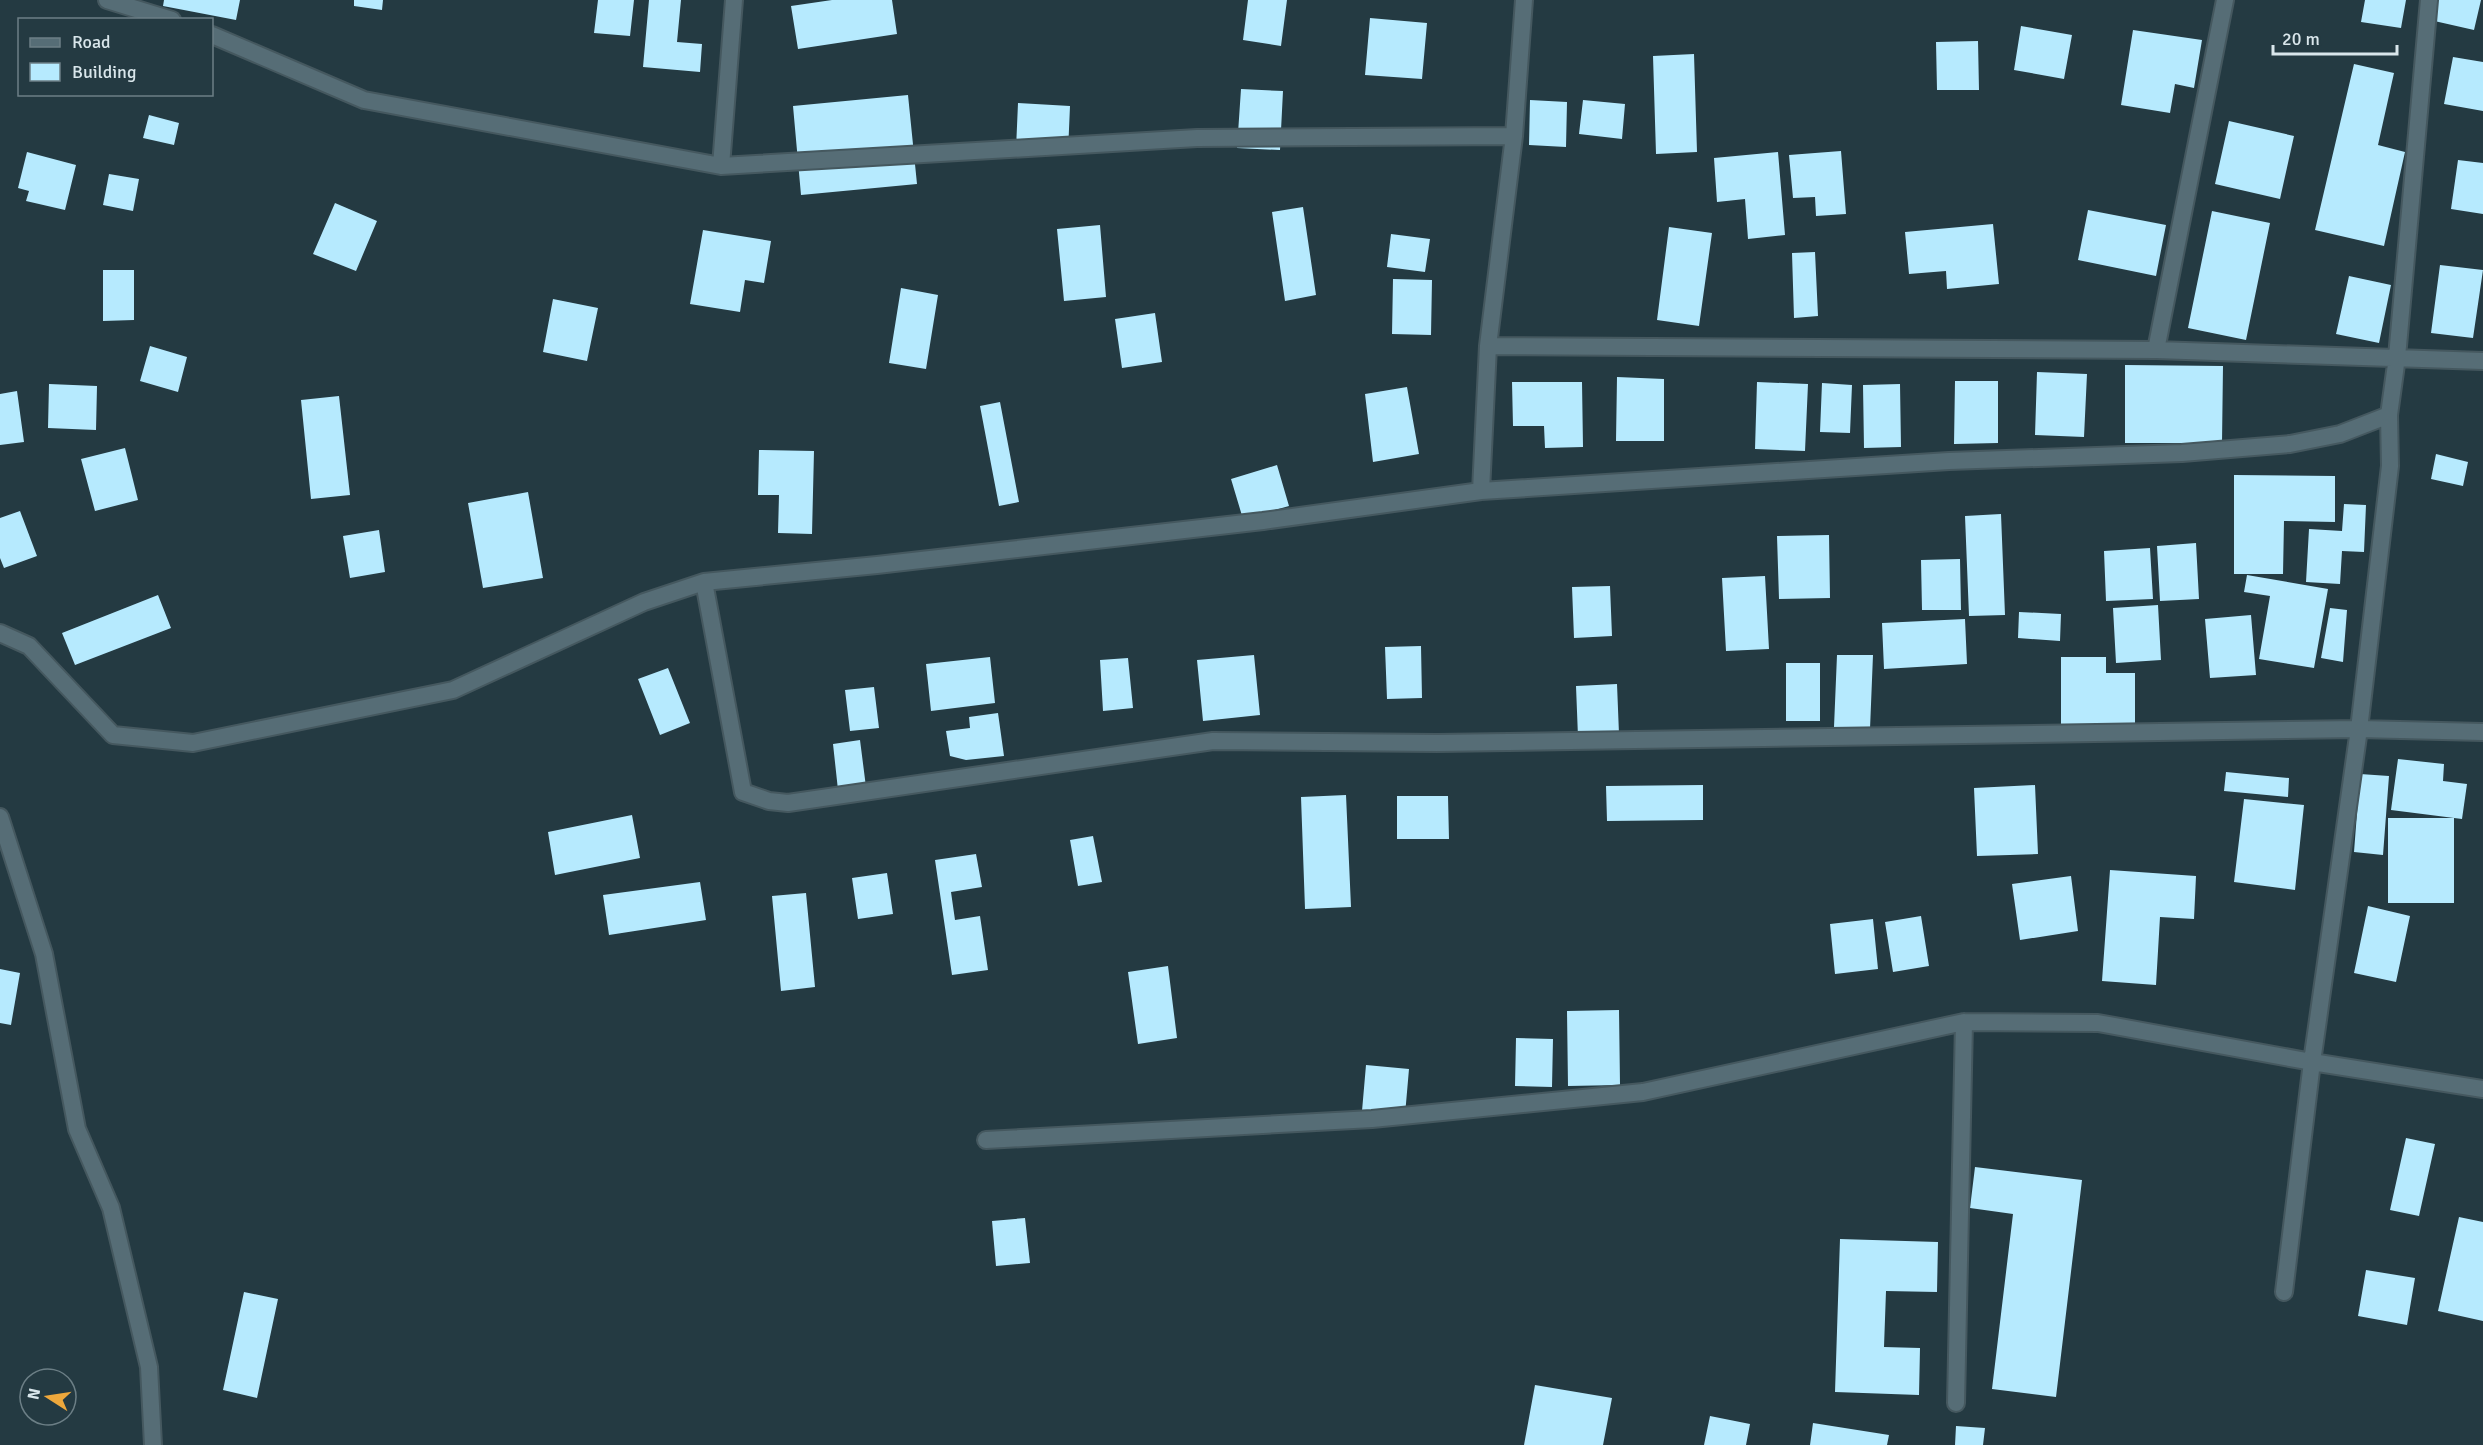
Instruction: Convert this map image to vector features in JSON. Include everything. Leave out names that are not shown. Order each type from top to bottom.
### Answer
[{"type":"street","points":[[107,0],[166,18]]},
{"type":"street","points":[[721,166],[734,0]]},
{"type":"street","points":[[1480,491],[1488,346],[1514,136],[1524,0]]},
{"type":"street","points":[[2156,350],[2225,0]]},
{"type":"street","points":[[2284,1292],[2312,1062],[2359,729],[2390,466],[2389,415],[2397,357],[2429,0]]},
{"type":"street","points":[[213,36],[364,100],[721,166],[1197,138],[1514,136]]},
{"type":"street","points":[[1488,346],[2156,350],[2483,361]]},
{"type":"street","points":[[0,633],[29,646],[113,735],[193,743],[453,690],[644,602],[704,582],[877,565],[1263,521],[1480,491],[1949,461],[2182,453],[2290,444],[2340,434],[2389,415]]},
{"type":"street","points":[[704,582],[743,792],[769,801],[788,803],[1213,741],[1437,743],[2359,729],[2483,732]]},
{"type":"street","points":[[0,817],[44,954],[77,1129],[114,1220],[149,1367],[153,1445]]},
{"type":"street","points":[[1956,1403],[1964,1022]]},
{"type":"street","points":[[986,1140],[1372,1119],[1643,1092],[1964,1022],[2098,1023],[2312,1062],[2483,1089]]},
{"type":"building","points":[[164,0],[240,0],[236,20],[163,6]]},
{"type":"building","points":[[354,0],[383,0],[382,10],[354,6]]},
{"type":"building","points":[[598,0],[634,0],[630,36],[594,33]]},
{"type":"building","points":[[649,0],[681,0],[677,42],[702,44],[700,72],[643,67]]},
{"type":"building","points":[[832,0],[892,0],[897,34],[798,49],[791,6]]},
{"type":"building","points":[[1248,0],[1287,0],[1281,46],[1243,40]]},
{"type":"building","points":[[2365,0],[2406,0],[2401,28],[2361,22]]},
{"type":"building","points":[[2434,0],[2481,0],[2474,30],[2430,20]]},
{"type":"building","points":[[1370,18],[1427,23],[1422,79],[1365,75]]},
{"type":"building","points":[[2021,26],[2072,35],[2064,79],[2014,70]]},
{"type":"building","points":[[2133,30],[2202,40],[2194,88],[2175,84],[2170,113],[2121,105]]},
{"type":"building","points":[[1978,41],[1979,90],[1937,90],[1936,42]]},
{"type":"building","points":[[1694,54],[1697,152],[1656,154],[1653,56]]},
{"type":"building","points":[[2453,57],[2483,62],[2483,111],[2444,104]]},
{"type":"building","points":[[2354,64],[2394,73],[2378,145],[2405,152],[2384,246],[2315,230]]},
{"type":"building","points":[[1241,89],[1283,91],[1280,150],[1237,148]]},
{"type":"building","points":[[908,95],[917,184],[801,195],[793,106]]},
{"type":"building","points":[[1530,100],[1567,102],[1566,147],[1529,145]]},
{"type":"building","points":[[1583,100],[1625,104],[1622,139],[1579,134]]},
{"type":"building","points":[[1018,103],[1070,106],[1068,152],[1016,149]]},
{"type":"building","points":[[149,115],[179,123],[174,145],[143,138]]},
{"type":"building","points":[[2229,121],[2294,136],[2280,199],[2215,184]]},
{"type":"building","points":[[1841,151],[1846,214],[1816,216],[1815,197],[1793,198],[1789,155]]},
{"type":"building","points":[[27,152],[76,165],[65,210],[26,201],[29,191],[18,188]]},
{"type":"building","points":[[1778,152],[1785,235],[1748,239],[1745,199],[1717,202],[1714,158]]},
{"type":"building","points":[[2458,160],[2483,163],[2483,214],[2451,209]]},
{"type":"building","points":[[109,174],[139,179],[133,211],[103,205]]},
{"type":"building","points":[[335,203],[377,221],[356,271],[313,254]]},
{"type":"building","points":[[1303,207],[1316,295],[1285,301],[1272,212]]},
{"type":"building","points":[[2088,210],[2166,225],[2156,276],[2078,260]]},
{"type":"building","points":[[2212,211],[2270,223],[2246,340],[2188,328]]},
{"type":"building","points":[[1993,224],[1999,284],[1947,289],[1946,271],[1909,274],[1905,232]]},
{"type":"building","points":[[1100,225],[1106,297],[1064,301],[1057,229]]},
{"type":"building","points":[[1669,227],[1712,233],[1699,326],[1657,320]]},
{"type":"building","points":[[703,230],[771,241],[764,283],[745,280],[740,312],[690,304]]},
{"type":"building","points":[[1391,234],[1430,239],[1425,272],[1387,267]]},
{"type":"building","points":[[1815,252],[1818,316],[1794,318],[1792,253]]},
{"type":"building","points":[[2440,265],[2483,270],[2473,338],[2431,333]]},
{"type":"building","points":[[103,270],[134,270],[134,320],[103,321]]},
{"type":"building","points":[[2349,276],[2391,285],[2379,343],[2336,334]]},
{"type":"building","points":[[1393,279],[1432,280],[1431,335],[1392,334]]},
{"type":"building","points":[[901,288],[938,295],[926,369],[889,363]]},
{"type":"building","points":[[553,299],[598,308],[587,361],[543,352]]},
{"type":"building","points":[[1155,313],[1162,362],[1122,368],[1115,319]]},
{"type":"building","points":[[150,346],[187,357],[178,392],[140,381]]},
{"type":"building","points":[[2125,365],[2223,366],[2222,443],[2125,443]]},
{"type":"building","points":[[2037,372],[2087,374],[2084,437],[2035,435]]},
{"type":"building","points":[[1617,377],[1664,379],[1664,441],[1616,441]]},
{"type":"building","points":[[1955,381],[1998,381],[1998,443],[1954,444]]},
{"type":"building","points":[[1512,382],[1582,382],[1583,447],[1545,448],[1544,426],[1513,426]]},
{"type":"building","points":[[1757,382],[1808,384],[1805,451],[1755,449]]},
{"type":"building","points":[[1822,383],[1852,385],[1850,433],[1820,432]]},
{"type":"building","points":[[49,384],[97,386],[96,430],[48,428]]},
{"type":"building","points":[[1900,384],[1901,447],[1864,448],[1863,385]]},
{"type":"building","points":[[1407,387],[1419,454],[1373,462],[1365,394]]},
{"type":"building","points":[[17,391],[24,442],[0,445],[0,394]]},
{"type":"building","points":[[339,396],[350,495],[311,499],[301,400]]},
{"type":"building","points":[[1000,402],[1019,502],[999,506],[980,406]]},
{"type":"building","points":[[125,448],[138,500],[95,511],[81,459]]},
{"type":"building","points":[[759,450],[814,451],[812,534],[778,533],[779,495],[758,495]]},
{"type":"building","points":[[2436,454],[2468,462],[2463,486],[2431,479]]},
{"type":"building","points":[[1277,465],[1289,506],[1243,519],[1231,479]]},
{"type":"building","points":[[2234,475],[2335,476],[2335,522],[2284,521],[2283,574],[2234,574]]},
{"type":"building","points":[[528,492],[543,578],[483,588],[468,503]]},
{"type":"building","points":[[2344,504],[2366,505],[2364,552],[2342,551],[2340,584],[2306,582],[2309,529],[2342,531]]},
{"type":"building","points":[[20,511],[37,556],[4,568],[0,558],[0,518]]},
{"type":"building","points":[[2001,514],[2005,615],[1969,616],[1965,516]]},
{"type":"building","points":[[379,530],[385,572],[350,578],[343,536]]},
{"type":"building","points":[[1829,535],[1830,598],[1779,599],[1777,536]]},
{"type":"building","points":[[2196,543],[2199,599],[2160,601],[2157,546]]},
{"type":"building","points":[[2150,548],[2153,599],[2106,601],[2104,551]]},
{"type":"building","points":[[1960,559],[1961,610],[1922,610],[1921,560]]},
{"type":"building","points":[[2247,575],[2328,589],[2314,668],[2259,659],[2270,596],[2244,592]]},
{"type":"building","points":[[1765,576],[1769,649],[1726,651],[1722,578]]},
{"type":"building","points":[[1610,586],[1612,636],[1574,638],[1572,587]]},
{"type":"building","points":[[158,595],[171,628],[75,665],[62,633]]},
{"type":"building","points":[[2158,605],[2161,660],[2116,663],[2113,608]]},
{"type":"building","points":[[2330,608],[2347,610],[2343,662],[2321,658]]},
{"type":"building","points":[[2019,612],[2061,614],[2060,641],[2018,638]]},
{"type":"building","points":[[2251,615],[2256,675],[2210,678],[2205,619]]},
{"type":"building","points":[[1965,619],[1967,664],[1884,669],[1882,623]]},
{"type":"building","points":[[1421,646],[1422,698],[1387,699],[1385,647]]},
{"type":"building","points":[[1254,655],[1260,715],[1203,721],[1197,660]]},
{"type":"building","points":[[1837,655],[1873,655],[1870,729],[1834,727]]},
{"type":"building","points":[[990,657],[995,703],[931,711],[926,664]]},
{"type":"building","points":[[2061,657],[2106,657],[2106,673],[2135,673],[2135,727],[2061,727]]},
{"type":"building","points":[[1128,658],[1133,708],[1103,711],[1100,660]]},
{"type":"building","points":[[1786,663],[1820,663],[1820,721],[1786,721]]},
{"type":"building","points":[[668,668],[690,723],[660,735],[638,679]]},
{"type":"building","points":[[1617,684],[1619,734],[1578,737],[1576,686]]},
{"type":"building","points":[[874,687],[879,728],[850,731],[845,690]]},
{"type":"building","points":[[998,713],[1004,756],[966,760],[950,756],[946,731],[970,728],[969,717]]},
{"type":"building","points":[[860,740],[866,787],[838,790],[833,744]]},
{"type":"building","points":[[2398,759],[2444,764],[2443,781],[2467,784],[2462,819],[2391,810]]},
{"type":"building","points":[[2226,772],[2289,778],[2288,797],[2224,791]]},
{"type":"building","points":[[2360,774],[2389,776],[2383,855],[2354,852]]},
{"type":"building","points":[[1703,785],[1703,820],[1607,821],[1606,786]]},
{"type":"building","points":[[2035,785],[2038,854],[1977,856],[1974,788]]},
{"type":"building","points":[[1346,795],[1351,907],[1305,909],[1301,797]]},
{"type":"building","points":[[1397,796],[1448,796],[1449,839],[1397,839]]},
{"type":"building","points":[[2244,799],[2304,805],[2295,890],[2234,882]]},
{"type":"building","points":[[632,815],[640,858],[555,875],[548,832]]},
{"type":"building","points":[[2388,818],[2454,818],[2454,903],[2388,903]]},
{"type":"building","points":[[1093,836],[1102,882],[1078,886],[1070,840]]},
{"type":"building","points":[[976,854],[982,887],[951,892],[955,920],[980,916],[988,970],[952,975],[935,860]]},
{"type":"building","points":[[2110,870],[2196,876],[2194,919],[2160,917],[2156,985],[2102,981]]},
{"type":"building","points":[[887,873],[893,914],[858,919],[852,878]]},
{"type":"building","points":[[2071,876],[2078,931],[2020,940],[2012,884]]},
{"type":"building","points":[[700,882],[706,920],[609,935],[603,895]]},
{"type":"building","points":[[806,893],[815,987],[781,991],[772,896]]},
{"type":"building","points":[[2368,906],[2410,916],[2396,982],[2354,973]]},
{"type":"building","points":[[1921,916],[1929,966],[1893,972],[1885,922]]},
{"type":"building","points":[[1873,919],[1878,969],[1835,974],[1830,924]]},
{"type":"building","points":[[1168,966],[1177,1038],[1138,1044],[1128,972]]},
{"type":"building","points":[[0,969],[20,973],[11,1025],[0,1023]]},
{"type":"building","points":[[1619,1010],[1620,1085],[1568,1086],[1567,1011]]},
{"type":"building","points":[[1516,1038],[1553,1039],[1552,1087],[1515,1086]]},
{"type":"building","points":[[1366,1065],[1409,1069],[1405,1115],[1362,1111]]},
{"type":"building","points":[[2406,1138],[2435,1144],[2419,1216],[2390,1210]]},
{"type":"building","points":[[1975,1167],[2082,1180],[2056,1397],[1992,1389],[2013,1214],[1970,1208]]},
{"type":"building","points":[[2459,1217],[2483,1222],[2483,1321],[2438,1311]]},
{"type":"building","points":[[1025,1218],[1030,1263],[996,1266],[992,1221]]},
{"type":"building","points":[[1840,1239],[1938,1242],[1937,1292],[1886,1291],[1884,1347],[1920,1348],[1919,1395],[1835,1392]]},
{"type":"building","points":[[2366,1270],[2415,1278],[2407,1325],[2358,1316]]},
{"type":"building","points":[[244,1292],[278,1299],[257,1398],[223,1390]]},
{"type":"building","points":[[1535,1385],[1612,1398],[1603,1445],[1524,1445]]},
{"type":"building","points":[[1710,1416],[1750,1424],[1746,1445],[1704,1445]]},
{"type":"building","points":[[1813,1423],[1889,1435],[1887,1445],[1810,1445]]},
{"type":"building","points":[[1956,1426],[1985,1428],[1983,1445],[1955,1445]]}]
